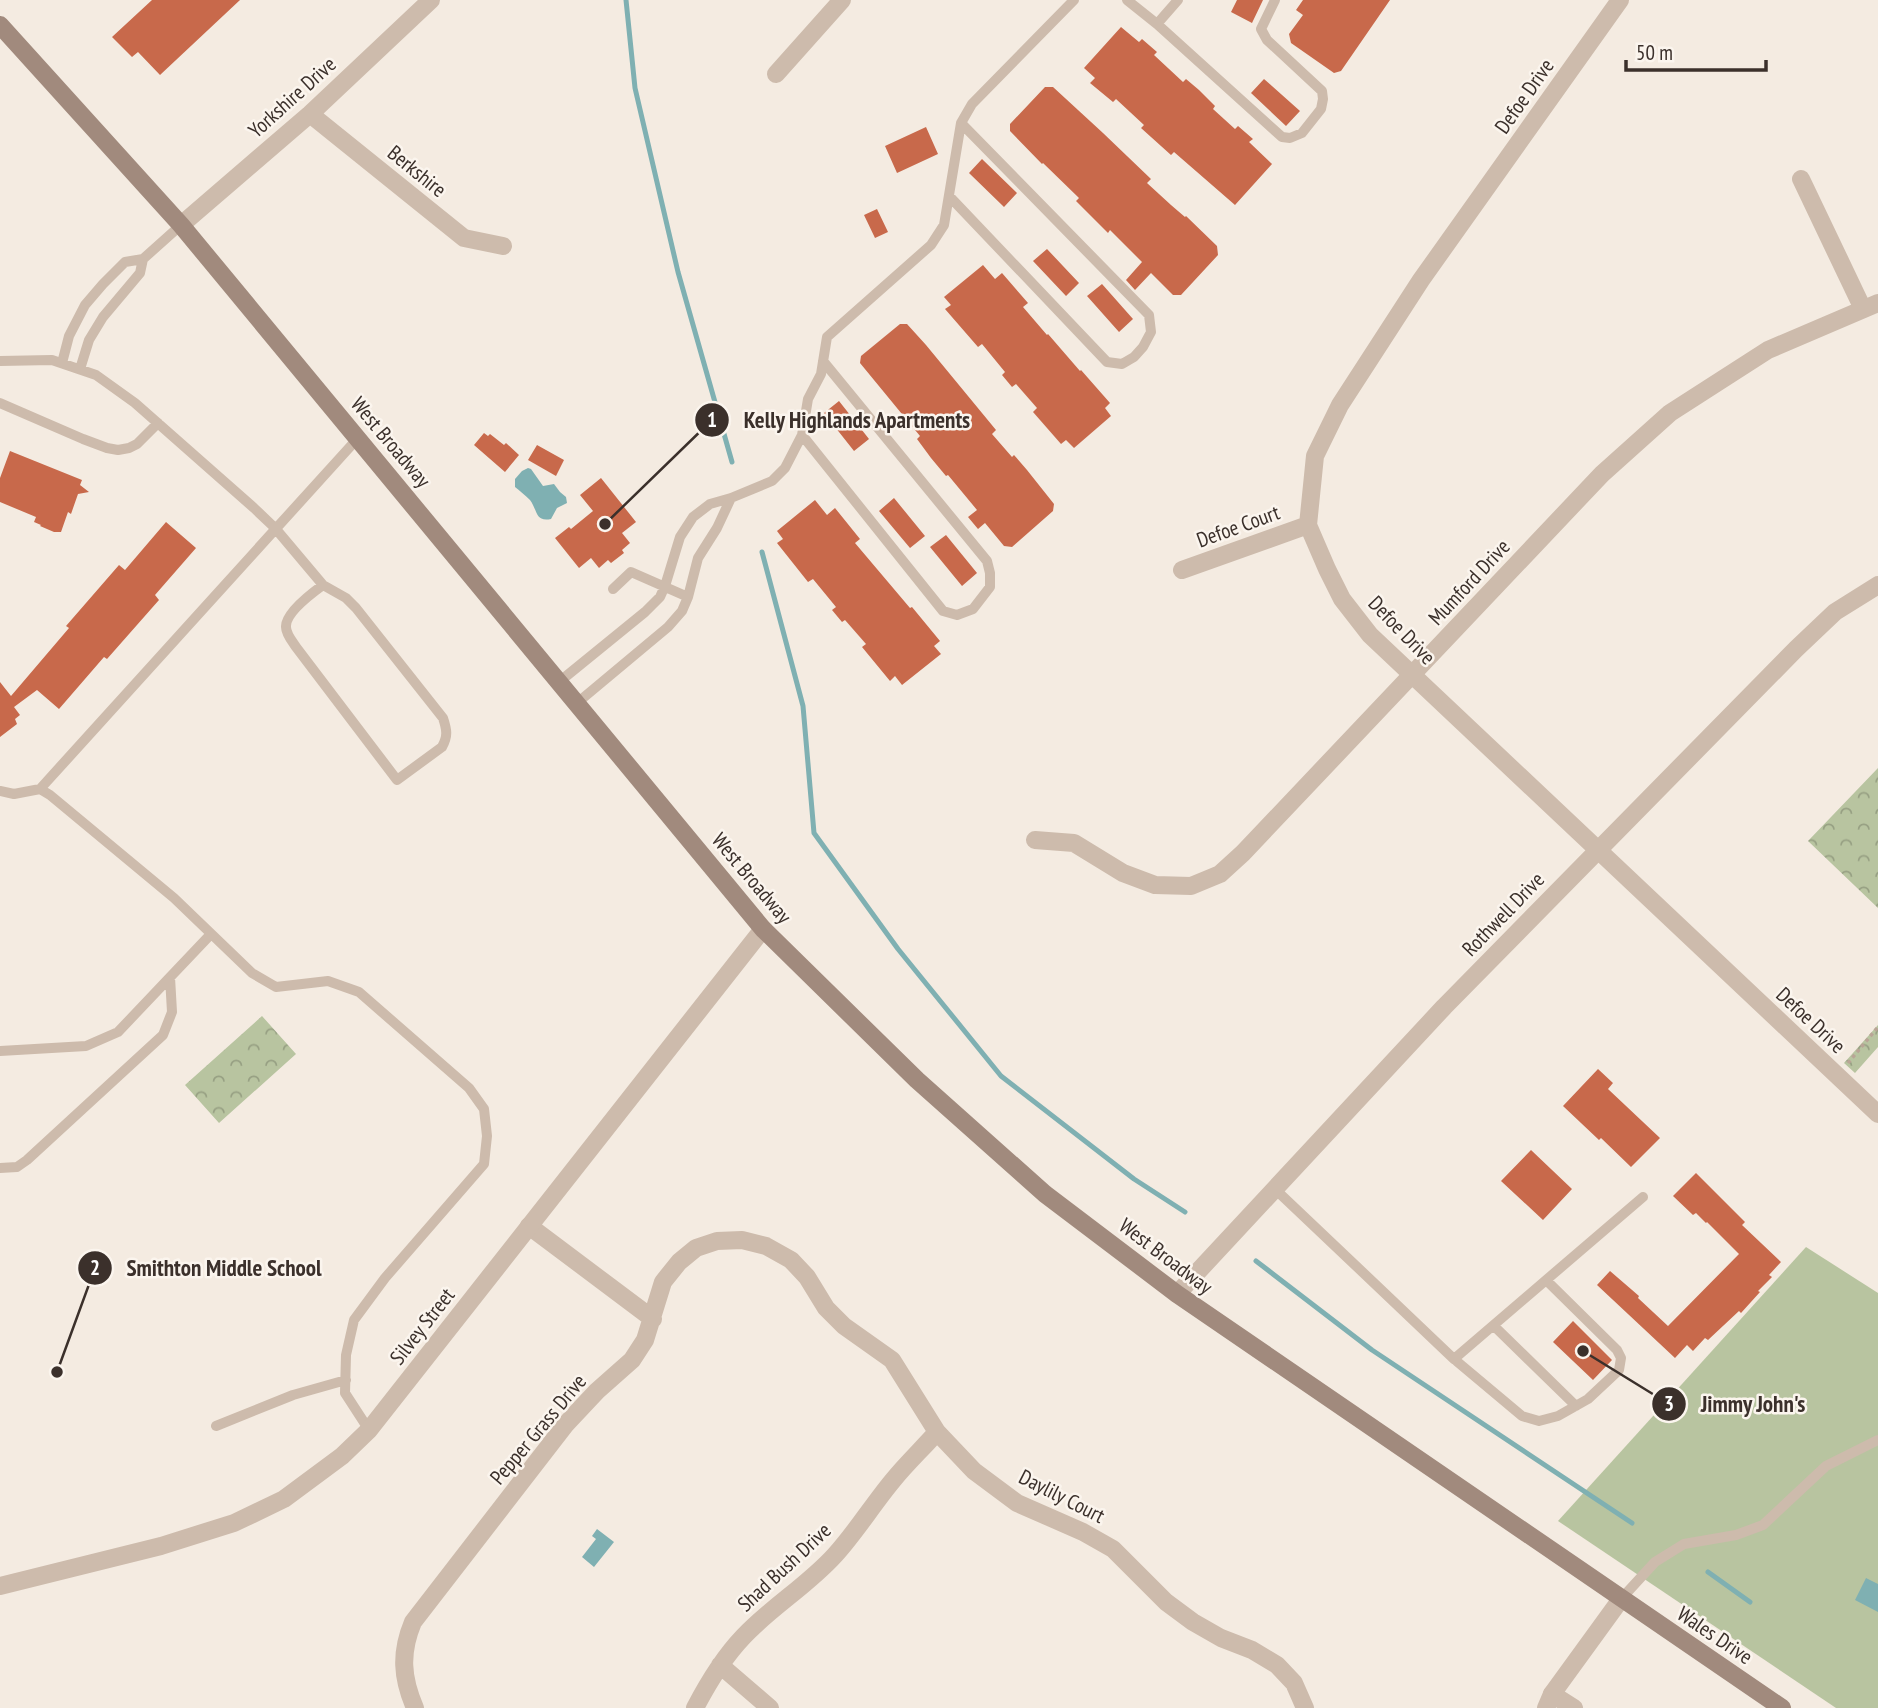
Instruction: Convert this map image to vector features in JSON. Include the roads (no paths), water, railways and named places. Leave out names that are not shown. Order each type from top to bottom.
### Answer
[{"type":"main road","name":"West Broadway","points":[[0,25],[181,225],[763,929],[917,1080],[1045,1194],[1177,1294],[1621,1599]]},
{"type":"main road","name":"Wales Drive","points":[[1621,1599],[1782,1708]]},
{"type":"street","name":"Yorkshire Drive","points":[[181,225],[310,114],[431,0]]},
{"type":"street","points":[[776,74],[842,0]]},
{"type":"street","name":"Defoe Drive","points":[[1620,0],[1421,280],[1340,405],[1315,456],[1308,525],[1342,599],[1370,635],[1878,1114]]},
{"type":"street","name":"Berkshire","points":[[310,114],[464,238],[503,246]]},
{"type":"street","points":[[1801,179],[1870,306]]},
{"type":"street","name":"Mumford Drive","points":[[1035,840],[1074,843],[1123,873],[1155,885],[1191,886],[1220,874],[1413,675],[1602,474],[1670,413],[1768,350],[1870,306]]},
{"type":"street","name":"Defoe Court","points":[[1182,570],[1308,525]]},
{"type":"street","name":"Rothwell Drive","points":[[1177,1294],[1444,1007],[1597,850],[1835,612],[1878,584]]},
{"type":"street","name":"Silvey Street","points":[[0,1586],[161,1546],[234,1523],[284,1499],[342,1456],[369,1430],[763,929]]},
{"type":"street","points":[[529,1226],[653,1319]]},
{"type":"street","name":"Daylily Court","points":[[716,1241],[743,1240],[766,1246],[791,1260],[807,1277],[826,1308],[844,1326],[892,1360],[937,1432],[974,1471],[1017,1503],[1083,1532],[1113,1549],[1166,1602],[1193,1622],[1277,1665],[1294,1684],[1305,1708]]},
{"type":"street","name":"Pepper Grass Drive","points":[[415,1708],[406,1683],[404,1660],[404,1646],[413,1622],[566,1424],[597,1391],[632,1360],[645,1340],[663,1282],[679,1262],[696,1248],[716,1241]]},
{"type":"street","name":"Shad Bush Drive","points":[[695,1708],[720,1665],[743,1637],[835,1556],[894,1479],[937,1432]]},
{"type":"street","points":[[1574,1708],[1549,1701],[1621,1599]]},
{"type":"street","points":[[720,1665],[770,1708]]},
{"type":"lane","points":[[559,682],[660,597],[680,537],[693,517],[710,504],[772,481],[785,468],[802,435],[808,400],[821,374],[827,337],[931,245],[944,225],[961,123],[972,104],[1074,0]]},
{"type":"lane","points":[[1127,0],[1157,23],[1282,137],[1290,138],[1302,132],[1315,117],[1321,109],[1323,99],[1321,91],[1267,40],[1261,29],[1275,0]]},
{"type":"lane","points":[[1157,23],[1178,0]]},
{"type":"lane","points":[[950,197],[1107,362],[1122,364],[1134,357],[1143,347],[1151,332],[1149,315],[961,123]]},
{"type":"lane","points":[[62,363],[69,336],[85,305],[103,284],[125,262],[143,259],[181,225]]},
{"type":"lane","points":[[80,369],[89,340],[103,317],[140,273],[143,259]]},
{"type":"lane","points":[[0,361],[52,360],[96,375],[158,423],[275,528],[323,585],[346,598],[356,608],[443,718],[447,731],[442,747],[397,780],[288,634],[285,624],[288,618],[323,585]]},
{"type":"lane","points":[[802,435],[943,611],[957,615],[973,609],[990,587],[987,561],[823,361]]},
{"type":"lane","points":[[0,403],[83,439],[118,450],[137,444],[158,423]]},
{"type":"lane","points":[[0,791],[15,794],[40,789],[358,438]]},
{"type":"lane","points":[[577,703],[668,627],[682,611],[698,558],[717,528],[731,498]]},
{"type":"lane","points":[[612,589],[631,572],[688,597]]},
{"type":"lane","points":[[40,789],[174,898],[252,973],[276,987],[328,981],[359,992],[469,1088],[484,1109],[487,1136],[484,1164],[385,1278],[354,1320],[346,1355],[345,1393],[369,1430]]},
{"type":"lane","points":[[0,1051],[86,1046],[118,1032],[211,934]]},
{"type":"lane","points":[[0,1168],[17,1167],[27,1160],[163,1035],[172,1012],[170,977]]},
{"type":"lane","points":[[1274,1188],[1454,1359],[1522,1416],[1539,1421],[1558,1416],[1588,1399],[1619,1370],[1621,1358],[1617,1350],[1546,1281]]},
{"type":"lane","points":[[1454,1359],[1643,1197]]},
{"type":"lane","points":[[1494,1326],[1576,1406]]},
{"type":"lane","points":[[216,1426],[293,1395],[345,1380]]},
{"type":"lane","points":[[1621,1599],[1655,1562],[1684,1544],[1736,1535],[1763,1525],[1826,1466],[1878,1440]]},
{"type":"water","points":[[528,468],[543,486],[554,484],[566,497],[567,503],[557,508],[551,519],[539,517],[530,500],[515,487],[515,479]]},
{"type":"water","points":[[597,1529],[614,1542],[594,1567],[582,1557],[596,1539],[592,1536]]},
{"type":"water","points":[[1866,1578],[1878,1584],[1878,1612],[1855,1600]]},
{"type":"waterway","points":[[626,0],[635,88],[678,272],[732,462]]},
{"type":"waterway","points":[[762,552],[803,706],[814,833],[898,949],[1001,1076],[1134,1179],[1185,1212]]},
{"type":"waterway","points":[[1256,1261],[1372,1350],[1632,1523]]},
{"type":"waterway","points":[[1708,1572],[1750,1602]]},
{"type":"place","name":"Kelly Highlands Apartments","points":[[605,524]]},
{"type":"place","name":"Jimmy John's","points":[[1583,1351]]},
{"type":"place","name":"Smithton Middle School","points":[[57,1372]]}]
